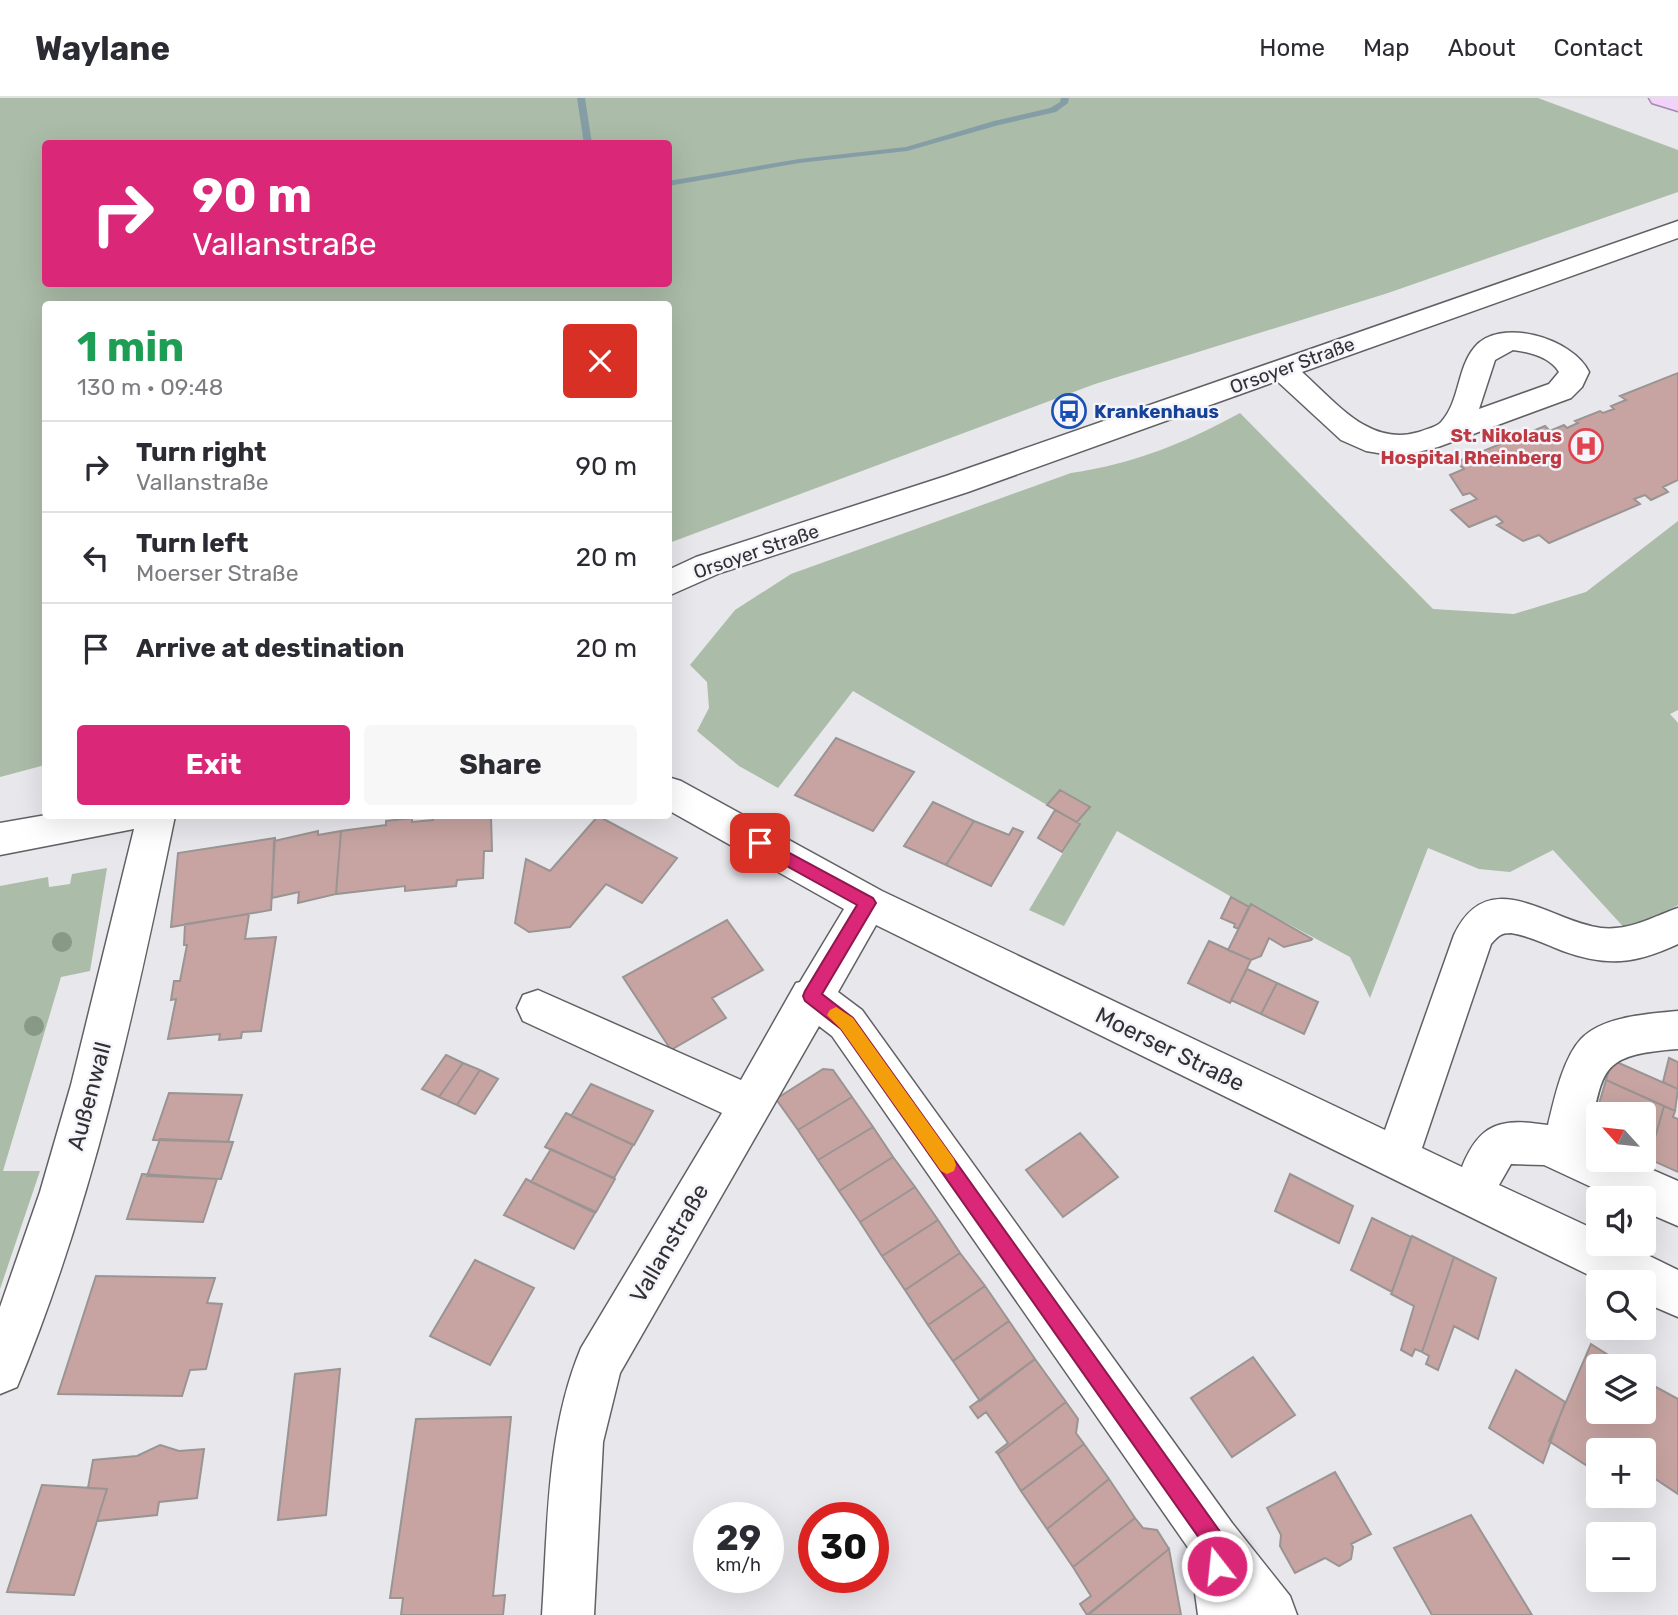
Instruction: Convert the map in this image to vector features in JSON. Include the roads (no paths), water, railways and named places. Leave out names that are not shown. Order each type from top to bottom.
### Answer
[{"type":"main road","points":[[1661,98],[1678,104]]},
{"type":"street","name":"Orsoyer Straße","points":[[672,582],[708,565],[957,484],[1678,229]]},
{"type":"street","points":[[1281,369],[1362,440],[1396,447],[1413,445],[1452,430]]},
{"type":"street","name":"Moerser Straße","points":[[672,794],[868,903],[1678,1294]]},
{"type":"street","points":[[0,839],[111,819]]},
{"type":"street","name":"Außenwall","points":[[0,1370],[46,1246],[92,1088],[125,959],[155,819]]},
{"type":"street","name":"Vallanstraße","points":[[568,1615],[578,1442],[598,1365],[811,996],[868,903]]},
{"type":"street","points":[[1397,1158],[1474,935],[1486,922],[1500,916],[1520,918],[1569,937],[1600,945],[1629,943],[1658,936],[1678,925]]},
{"type":"street","points":[[811,996],[847,1023],[1214,1541],[1271,1615]]},
{"type":"street","points":[[538,1008],[749,1104]]},
{"type":"street","points":[[1563,1152],[1582,1081],[1594,1054],[1610,1043],[1653,1032],[1678,1030]]},
{"type":"street","points":[[1473,1195],[1487,1159],[1498,1146],[1518,1142],[1547,1145],[1678,1204]]},
{"type":"street","points":[[1214,1541],[1224,1615]]},
{"type":"waterway","points":[[581,98],[587,140]]},
{"type":"waterway","points":[[672,183],[799,161],[907,149],[1053,110],[1064,103],[1065,98]]},
{"type":"place","name":"Krankenhaus","points":[[1069,411]]},
{"type":"place","name":"St. Nikolaus Hospital Rheinberg","points":[[1586,446]]}]
